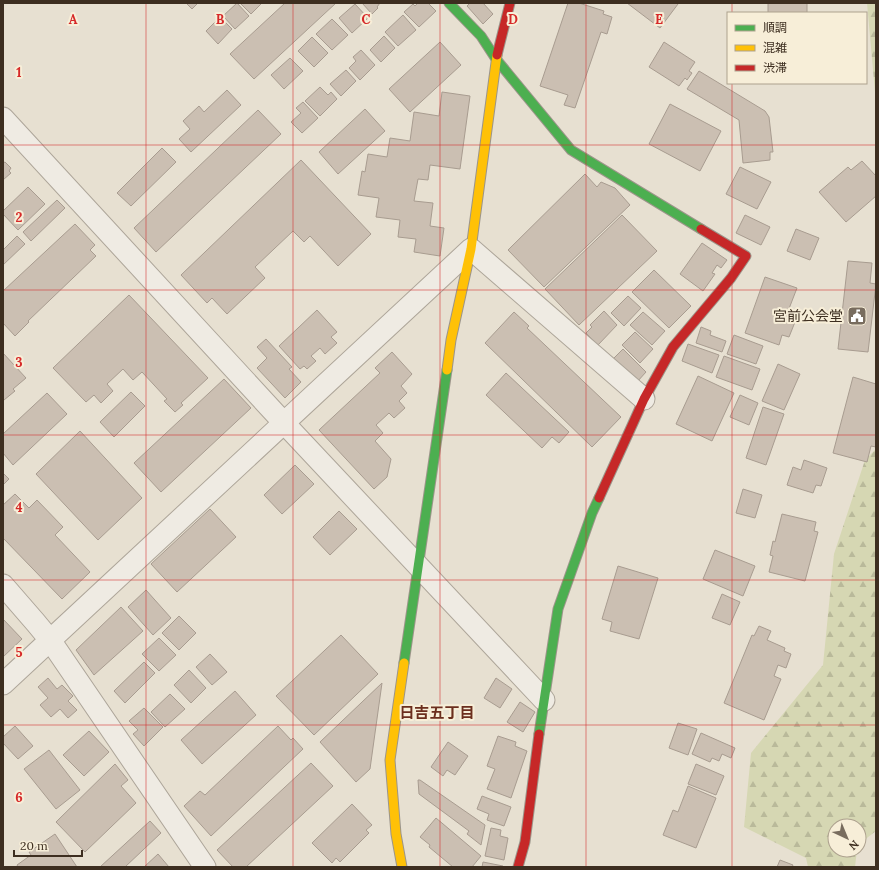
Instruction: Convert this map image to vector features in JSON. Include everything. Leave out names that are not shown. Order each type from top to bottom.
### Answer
[{"type":"street","points":[[449,3],[481,36],[496,59],[571,150],[746,256],[731,278],[673,347],[644,399],[592,513],[558,609],[525,842],[518,867]]},
{"type":"street","points":[[402,867],[396,834],[390,760],[451,340],[471,249],[496,59],[510,3]]},
{"type":"street","points":[[3,118],[284,423],[544,700]]},
{"type":"street","points":[[471,249],[644,399]]},
{"type":"street","points":[[3,684],[471,249]]},
{"type":"street","points":[[3,585],[50,640],[205,867]]},
{"type":"green space","points":[[867,3],[876,3],[876,103]]},
{"type":"green space","points":[[876,449],[876,831],[867,838],[867,818],[827,818],[827,858],[856,858],[855,867],[808,867],[806,858],[744,827],[751,753],[823,665],[834,554],[865,460]]},
{"type":"building","points":[[186,3],[198,3],[192,9]]},
{"type":"building","points":[[237,3],[249,16],[235,29],[223,16]]},
{"type":"building","points":[[240,3],[262,3],[251,14]]},
{"type":"building","points":[[285,3],[336,3],[254,79],[230,54]]},
{"type":"building","points":[[362,3],[380,3],[377,7],[378,8],[372,14]]},
{"type":"building","points":[[418,3],[428,3],[436,11],[419,27],[404,12],[413,4],[415,6]]},
{"type":"building","points":[[470,3],[483,3],[493,14],[483,24],[467,6]]},
{"type":"building","points":[[568,3],[579,3],[604,11],[603,14],[612,17],[607,34],[601,32],[575,108],[564,105],[568,95],[540,86]]},
{"type":"building","points":[[627,3],[676,3],[678,4],[660,28]]},
{"type":"building","points":[[768,3],[807,3],[807,12],[768,12]]},
{"type":"building","points":[[355,4],[368,18],[352,33],[339,18]]},
{"type":"building","points":[[403,15],[416,30],[398,46],[385,32]]},
{"type":"building","points":[[220,17],[232,29],[218,44],[206,31]]},
{"type":"building","points":[[332,19],[348,35],[332,50],[316,34]]},
{"type":"building","points":[[384,36],[395,48],[381,62],[370,50]]},
{"type":"building","points":[[312,37],[328,53],[314,67],[298,51]]},
{"type":"building","points":[[440,42],[461,65],[410,112],[389,89]]},
{"type":"building","points":[[664,42],[695,62],[689,71],[692,73],[687,80],[685,78],[679,86],[649,67]]},
{"type":"building","points":[[361,50],[375,65],[360,80],[349,68],[356,61],[353,57]]},
{"type":"building","points":[[290,58],[303,71],[284,89],[271,75]]},
{"type":"building","points":[[346,70],[356,81],[341,96],[330,84]]},
{"type":"building","points":[[699,71],[765,111],[769,117],[773,152],[770,152],[770,160],[743,163],[739,120],[687,89]]},
{"type":"building","points":[[320,87],[328,95],[331,92],[337,99],[320,116],[305,101]]},
{"type":"building","points":[[227,90],[241,105],[191,152],[179,139],[190,129],[183,121],[199,106],[204,112]]},
{"type":"building","points":[[442,92],[470,96],[460,169],[430,165],[428,180],[418,179],[414,201],[433,203],[430,226],[444,228],[440,256],[414,252],[416,239],[398,237],[400,220],[376,217],[379,198],[358,195],[362,171],[365,172],[368,154],[387,157],[390,138],[410,141],[414,112],[439,116]]},
{"type":"building","points":[[303,102],[318,118],[302,133],[291,122],[301,113],[296,108]]},
{"type":"building","points":[[670,104],[721,131],[700,171],[649,144]]},
{"type":"building","points":[[365,109],[385,131],[338,174],[319,152]]},
{"type":"building","points":[[258,110],[281,134],[156,252],[134,228]]},
{"type":"building","points":[[162,148],[176,162],[131,206],[117,193]]},
{"type":"building","points":[[301,160],[371,234],[338,266],[310,236],[304,242],[293,231],[255,267],[265,278],[227,314],[212,298],[207,303],[181,275]]},
{"type":"building","points":[[862,161],[876,176],[876,196],[846,222],[819,192],[848,167],[851,170]]},
{"type":"building","points":[[5,162],[11,168],[9,171],[11,173],[3,180],[3,163]]},
{"type":"building","points":[[740,167],[771,182],[757,209],[726,194]]},
{"type":"building","points":[[585,174],[597,187],[601,182],[615,188],[630,205],[544,287],[508,250]]},
{"type":"building","points":[[28,187],[45,204],[18,230],[3,214],[3,211]]},
{"type":"building","points":[[57,200],[65,208],[31,241],[23,232]]},
{"type":"building","points":[[622,215],[657,251],[579,325],[545,289]]},
{"type":"building","points":[[745,215],[770,227],[761,245],[736,233]]},
{"type":"building","points":[[75,224],[95,245],[90,250],[96,256],[28,321],[29,322],[15,336],[3,323],[3,291]]},
{"type":"building","points":[[796,229],[819,238],[810,260],[787,251]]},
{"type":"building","points":[[17,236],[25,244],[3,265],[3,250]]},
{"type":"building","points":[[702,243],[727,260],[721,268],[717,265],[712,273],[715,274],[703,291],[680,274]]},
{"type":"building","name":"宮前公会堂","points":[[848,261],[872,263],[870,283],[876,284],[868,352],[838,349]]},
{"type":"building","points":[[654,270],[691,306],[669,328],[632,292]]},
{"type":"building","points":[[765,277],[797,288],[785,319],[795,322],[789,337],[782,335],[779,345],[745,333]]},
{"type":"building","points":[[129,295],[208,378],[181,403],[183,405],[175,412],[164,401],[167,399],[142,372],[133,380],[123,369],[107,384],[113,391],[101,403],[94,395],[86,402],[53,368]]},
{"type":"building","points":[[628,296],[641,308],[624,326],[611,313]]},
{"type":"building","points":[[317,310],[337,332],[331,337],[337,343],[325,354],[320,348],[311,356],[316,361],[307,369],[304,366],[300,369],[279,346]]},
{"type":"building","points":[[604,311],[617,325],[598,345],[586,333],[592,327],[590,325]]},
{"type":"building","points":[[514,312],[529,326],[527,328],[621,417],[592,447],[485,343]]},
{"type":"building","points":[[643,312],[665,331],[652,345],[630,325]]},
{"type":"building","points":[[701,327],[711,331],[710,335],[726,341],[722,352],[696,343]]},
{"type":"building","points":[[635,332],[653,349],[640,363],[622,345]]},
{"type":"building","points":[[734,335],[763,346],[756,364],[727,354]]},
{"type":"building","points":[[266,339],[292,367],[289,369],[301,382],[285,398],[257,368],[267,358],[257,347]]},
{"type":"building","points":[[688,344],[719,355],[712,373],[682,361]]},
{"type":"building","points":[[623,349],[646,372],[637,382],[613,359]]},
{"type":"building","points":[[392,352],[412,374],[401,386],[407,393],[399,401],[405,408],[394,418],[389,413],[376,425],[383,433],[375,441],[391,459],[387,477],[374,489],[319,430],[380,373],[375,368]]},
{"type":"building","points":[[3,353],[26,378],[13,389],[15,391],[4,400],[3,399]]},
{"type":"building","points":[[724,356],[760,369],[752,390],[716,377]]},
{"type":"building","points":[[778,364],[800,374],[784,410],[762,401]]},
{"type":"building","points":[[506,373],[569,432],[559,443],[552,437],[542,448],[486,395]]},
{"type":"building","points":[[698,376],[734,393],[712,441],[676,424]]},
{"type":"building","points":[[853,377],[876,384],[876,447],[871,446],[867,462],[833,453]]},
{"type":"building","points":[[224,379],[251,408],[161,492],[134,463]]},
{"type":"building","points":[[131,392],[145,406],[114,437],[100,422]]},
{"type":"building","points":[[47,393],[67,414],[13,465],[3,453],[3,434]]},
{"type":"building","points":[[740,395],[758,403],[749,425],[730,417]]},
{"type":"building","points":[[763,407],[784,414],[766,465],[746,458]]},
{"type":"building","points":[[80,431],[142,498],[98,540],[36,474]]},
{"type":"building","points":[[804,460],[827,468],[821,486],[816,485],[813,493],[787,485],[793,467],[801,470]]},
{"type":"building","points":[[295,465],[314,484],[282,514],[264,495]]},
{"type":"building","points":[[3,473],[9,479],[3,485]]},
{"type":"building","points":[[743,489],[762,495],[755,518],[736,513]]},
{"type":"building","points":[[15,494],[29,508],[37,500],[63,527],[55,535],[90,572],[62,599],[3,538],[3,505]]},
{"type":"building","points":[[210,509],[236,537],[177,592],[151,564]]},
{"type":"building","points":[[339,511],[357,529],[330,555],[313,537]]},
{"type":"building","points":[[782,514],[816,522],[814,531],[818,532],[805,581],[769,572],[773,556],[770,555],[773,541],[775,542]]},
{"type":"building","points":[[715,550],[755,566],[743,596],[703,579]]},
{"type":"building","points":[[618,566],[658,578],[639,639],[610,631],[612,622],[602,619]]},
{"type":"building","points":[[146,590],[171,618],[153,635],[128,607]]},
{"type":"building","points":[[722,594],[740,602],[730,625],[712,618]]},
{"type":"building","points":[[121,607],[143,631],[94,675],[76,650]]},
{"type":"building","points":[[179,616],[196,633],[179,650],[162,633]]},
{"type":"building","points":[[3,619],[22,639],[3,657]]},
{"type":"building","points":[[759,626],[771,631],[767,640],[785,648],[784,651],[791,654],[786,668],[778,665],[774,676],[781,679],[764,720],[724,703],[752,635],[754,636]]},
{"type":"building","points":[[341,635],[378,674],[314,735],[276,696]]},
{"type":"building","points":[[159,638],[176,655],[159,671],[142,654]]},
{"type":"building","points":[[210,654],[227,672],[212,685],[196,667]]},
{"type":"building","points":[[144,662],[155,673],[125,703],[114,691]]},
{"type":"building","points":[[189,670],[206,688],[191,703],[174,685]]},
{"type":"building","points":[[48,678],[57,689],[62,685],[73,696],[68,701],[77,710],[68,718],[60,709],[51,717],[40,705],[48,698],[38,687]]},
{"type":"building","points":[[496,678],[512,689],[500,708],[484,698]]},
{"type":"building","points":[[382,683],[370,769],[356,782],[320,742]]},
{"type":"building","points":[[235,691],[256,715],[202,764],[181,740]]},
{"type":"building","points":[[170,694],[185,709],[165,727],[151,712]]},
{"type":"building","points":[[520,702],[535,712],[523,732],[507,722]]},
{"type":"building","points":[[144,708],[163,727],[144,746],[133,734],[138,730],[129,721]]},
{"type":"building","points":[[678,723],[697,729],[688,755],[669,748]]},
{"type":"building","points":[[15,726],[33,746],[18,759],[3,743],[3,737]]},
{"type":"building","points":[[278,726],[291,740],[293,738],[303,749],[211,836],[184,806],[200,791],[205,795]]},
{"type":"building","points":[[89,731],[109,752],[84,776],[63,755]]},
{"type":"building","points":[[701,733],[735,748],[731,758],[722,754],[719,761],[712,758],[710,762],[692,754]]},
{"type":"building","points":[[498,736],[516,742],[515,746],[527,751],[511,798],[487,789],[495,769],[487,766]]},
{"type":"building","points":[[448,742],[468,756],[455,775],[447,770],[443,776],[431,767]]},
{"type":"building","points":[[49,750],[80,790],[56,809],[24,769]]},
{"type":"building","points":[[311,763],[333,786],[246,867],[233,867],[217,850]]},
{"type":"building","points":[[115,764],[128,780],[121,786],[136,803],[85,852],[56,822]]},
{"type":"building","points":[[696,764],[724,776],[716,795],[688,784]]},
{"type":"building","points":[[418,780],[485,825],[481,845],[467,834],[469,831],[419,794]]},
{"type":"building","points":[[688,786],[716,798],[696,848],[663,835],[673,810],[678,812]]},
{"type":"building","points":[[482,796],[511,807],[504,826],[487,820],[489,814],[477,809]]},
{"type":"building","points":[[352,804],[372,825],[366,830],[369,833],[340,862],[336,858],[332,863],[312,843]]},
{"type":"building","points":[[436,818],[481,856],[472,867],[453,867],[429,847],[430,845],[420,837]]},
{"type":"building","points":[[150,821],[161,833],[125,867],[100,867]]},
{"type":"building","points":[[491,828],[501,830],[500,836],[508,838],[504,860],[485,856]]},
{"type":"building","points":[[55,834],[77,867],[18,867],[17,865],[31,855],[29,852]]},
{"type":"building","points":[[158,854],[169,867],[144,867]]},
{"type":"building","points":[[780,860],[793,865],[792,867],[777,867]]},
{"type":"building","points":[[483,862],[503,866],[503,867],[482,867]]},
{"type":"traffic: fast","points":[[449,3],[481,36],[496,59],[571,150],[701,229]]},
{"type":"traffic: fast","points":[[404,663],[447,370]]},
{"type":"traffic: fast","points":[[539,734],[558,609],[592,513],[599,498]]},
{"type":"traffic: slow","points":[[447,370],[451,340],[471,249],[497,55]]},
{"type":"traffic: slow","points":[[402,867],[396,834],[390,760],[404,663]]},
{"type":"traffic: jam","points":[[497,55],[510,3]]},
{"type":"traffic: jam","points":[[599,498],[644,399],[673,347],[731,278],[746,256],[701,229]]},
{"type":"traffic: jam","points":[[518,867],[525,842],[539,734]]},
{"type":"place","name":"宮前公会堂","points":[[857,316]]},
{"type":"district","name":"日吉五丁目","points":[[437,712]]}]
